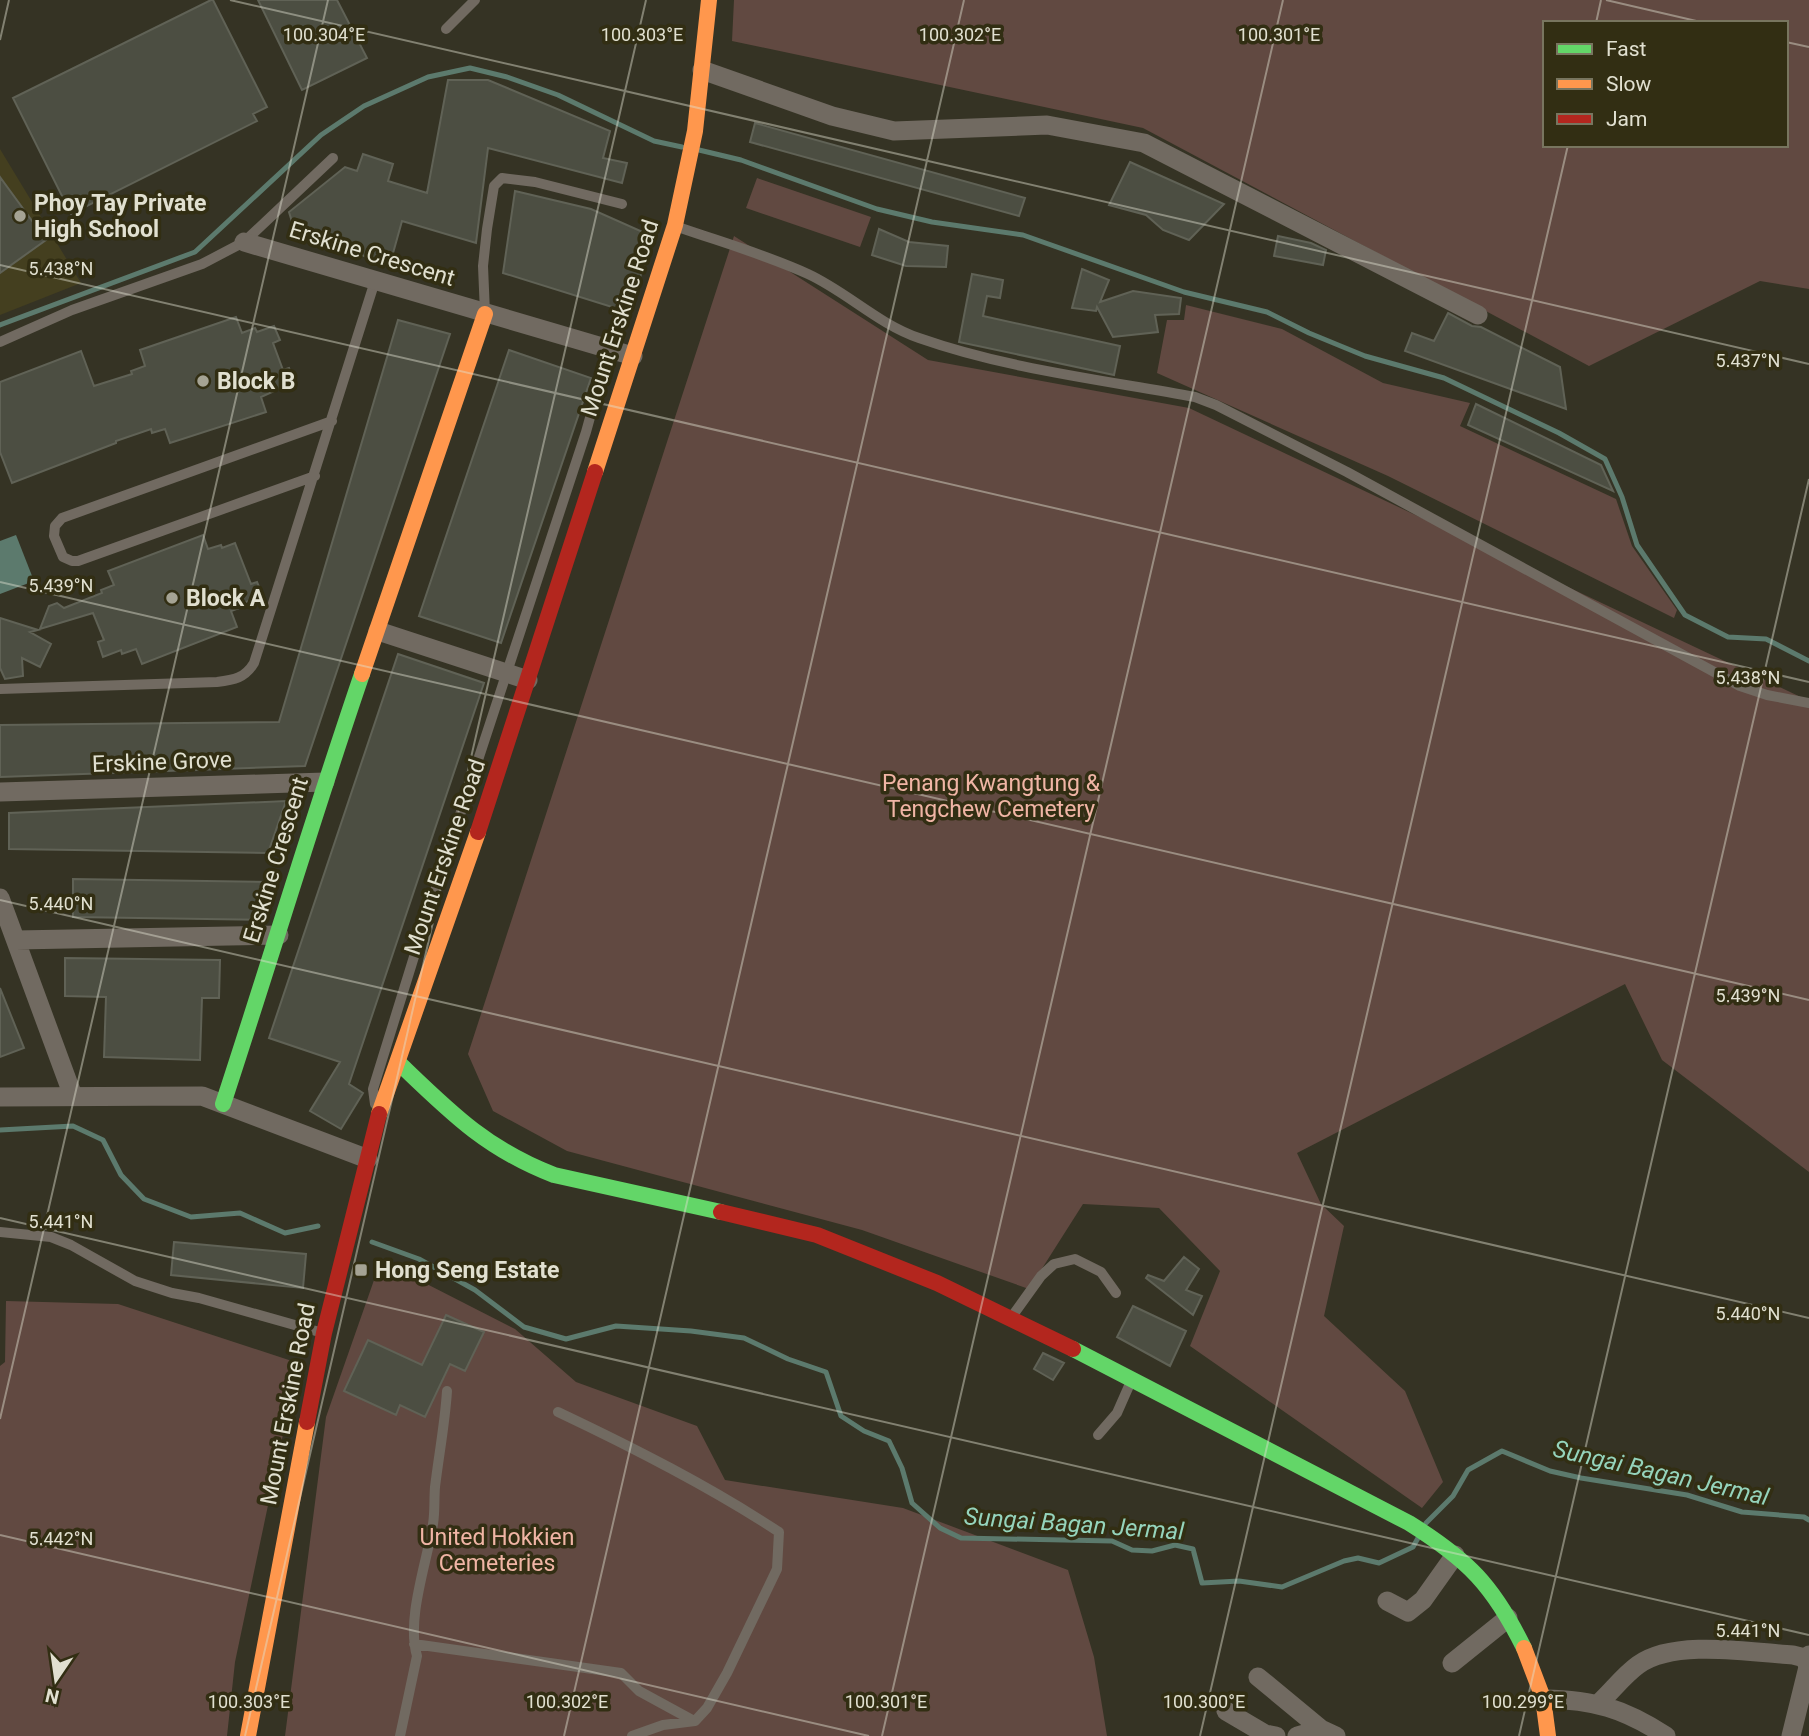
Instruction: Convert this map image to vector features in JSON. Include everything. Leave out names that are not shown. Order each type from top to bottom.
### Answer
[{"type":"street","name":"Mount Erskine Road","points":[[248,1736],[324,1333],[378,1118],[460,889],[674,225],[695,131],[709,0]]},
{"type":"street","points":[[702,70],[832,116],[894,131],[1047,125],[1144,143],[1478,315]]},
{"type":"street","name":"Erskine Crescent","points":[[244,242],[633,356]]},
{"type":"street","name":"Erskine Crescent","points":[[223,1104],[279,935],[325,782],[485,314]]},
{"type":"street","points":[[378,631],[528,680]]},
{"type":"street","name":"Erskine Grove","points":[[0,792],[325,782]]},
{"type":"street","points":[[0,898],[73,1096]]},
{"type":"street","points":[[16,940],[279,935]]},
{"type":"street","points":[[398,1062],[481,1140],[531,1167],[554,1175],[817,1235],[937,1283],[1132,1378],[1409,1523],[1480,1576],[1500,1601],[1544,1699],[1548,1736]]},
{"type":"street","points":[[0,1097],[196,1096],[368,1159]]},
{"type":"street","points":[[1387,1601],[1408,1612],[1423,1600],[1455,1555]]},
{"type":"street","points":[[1452,1663],[1508,1618]]},
{"type":"street","points":[[1600,1703],[1639,1664],[1667,1651],[1691,1649],[1807,1656],[1808,1667],[1791,1736]]},
{"type":"street","points":[[1258,1677],[1329,1733]]},
{"type":"street","points":[[1544,1699],[1600,1703],[1641,1720],[1666,1736]]},
{"type":"street","points":[[1226,1711],[1265,1734],[1276,1736]]},
{"type":"street","points":[[1297,1736],[1329,1733]]},
{"type":"lane","points":[[446,29],[475,0]]},
{"type":"lane","points":[[0,342],[72,310],[202,264],[244,242],[333,158]]},
{"type":"lane","points":[[485,314],[483,267],[487,229],[494,186],[502,177],[535,182],[622,204]]},
{"type":"lane","points":[[674,225],[807,274],[836,289],[897,329],[917,338],[976,355],[1195,397],[1216,405],[1347,472],[1732,681],[1767,695],[1809,703]]},
{"type":"lane","points":[[0,689],[217,682],[235,680],[248,673],[254,663],[315,476],[375,281]]},
{"type":"lane","points":[[378,1118],[373,1089],[586,432],[609,349]]},
{"type":"lane","points":[[315,476],[78,561],[63,557],[54,536],[55,526],[62,518],[332,421]]},
{"type":"lane","points":[[0,1232],[51,1237],[71,1245],[135,1281],[324,1333]]},
{"type":"lane","points":[[1011,1319],[1041,1276],[1054,1264],[1075,1259],[1101,1272],[1116,1293]]},
{"type":"lane","points":[[1098,1435],[1117,1413],[1132,1378]]},
{"type":"lane","points":[[400,1736],[417,1656],[414,1644],[417,1608],[434,1521],[435,1488],[447,1391]]},
{"type":"lane","points":[[558,1412],[662,1464],[744,1509],[779,1532],[778,1569],[707,1708],[695,1721],[663,1725],[632,1736]]},
{"type":"lane","points":[[414,1644],[621,1673],[639,1690],[695,1721]]},
{"type":"shaded area","name":"Phoy Tay Private High School","points":[[0,149],[81,283],[0,315]]},
{"type":"shaded area","points":[[16,535],[34,581],[0,594],[0,541]]},
{"type":"green space","points":[[734,0],[1809,0],[1809,289],[1760,281],[1589,366],[1143,128],[732,41]]},
{"type":"green space","points":[[757,178],[871,217],[860,247],[746,208]]},
{"type":"green space","name":"Penang Kwangtung & Tengchew Cemetery","points":[[734,236],[928,360],[1189,408],[1809,701],[1809,1172],[1662,1060],[1625,984],[1297,1153],[1321,1204],[1344,1226],[1324,1316],[1405,1391],[1443,1482],[1422,1508],[1190,1346],[1220,1271],[1159,1208],[1083,1204],[1029,1289],[862,1230],[567,1151],[493,1111],[468,1054]]},
{"type":"green space","points":[[1186,305],[1282,329],[1383,383],[1470,403],[1460,426],[1616,499],[1632,546],[1677,610],[1674,618],[1388,476],[1157,373],[1167,320],[1184,320]]},
{"type":"green space","name":"United Hokkien Cemeteries","points":[[380,1263],[515,1329],[576,1382],[697,1426],[725,1480],[903,1508],[1068,1570],[1094,1657],[1107,1736],[285,1736],[326,1417]]},
{"type":"green space","points":[[6,1301],[118,1304],[298,1363],[235,1662],[227,1736],[0,1736],[0,1366],[5,1362]]},
{"type":"building","points":[[211,0],[267,107],[253,114],[257,121],[71,214],[13,98]]},
{"type":"building","points":[[258,0],[337,0],[367,58],[302,90]]},
{"type":"building","points":[[448,80],[488,80],[610,131],[603,158],[627,163],[622,183],[488,148],[476,243],[402,221],[390,264],[296,235],[289,212],[345,167],[357,171],[363,154],[393,164],[388,181],[427,193]]},
{"type":"building","points":[[755,123],[1025,198],[1019,216],[750,142]]},
{"type":"building","points":[[1130,162],[1224,204],[1189,240],[1163,230],[1146,215],[1109,205]]},
{"type":"building","points":[[0,177],[46,240],[0,273]]},
{"type":"building","points":[[515,191],[591,209],[654,237],[628,312],[503,273]]},
{"type":"building","points":[[879,229],[909,242],[948,246],[946,267],[906,266],[872,255]]},
{"type":"building","points":[[1278,236],[1311,243],[1326,250],[1323,265],[1274,256]]},
{"type":"building","points":[[1082,269],[1109,280],[1100,302],[1133,291],[1181,298],[1179,314],[1155,315],[1158,332],[1113,337],[1097,307],[1096,311],[1072,308]]},
{"type":"building","points":[[972,274],[1003,280],[1000,298],[987,296],[983,316],[1120,346],[1114,375],[959,342]]},
{"type":"building","points":[[1448,313],[1560,367],[1566,409],[1405,351],[1412,333],[1434,341]]},
{"type":"building","points":[[236,317],[242,333],[255,328],[257,332],[274,326],[280,340],[273,343],[283,370],[289,368],[294,382],[261,397],[266,412],[170,443],[165,429],[152,433],[151,429],[12,483],[0,452],[0,382],[81,351],[94,386],[132,374],[131,371],[145,366],[140,350]]},
{"type":"building","points":[[398,320],[450,334],[305,766],[0,777],[0,725],[279,722]]},
{"type":"building","points":[[509,350],[591,378],[501,643],[419,616]]},
{"type":"building","points":[[1476,404],[1601,465],[1613,491],[1468,425]]},
{"type":"building","name":"Block A","points":[[203,535],[208,549],[235,543],[251,584],[257,582],[263,596],[243,603],[245,606],[231,611],[237,627],[142,664],[136,649],[122,654],[121,650],[103,657],[98,642],[104,640],[93,613],[40,629],[49,606],[57,603],[64,608],[102,593],[101,590],[114,585],[108,571]]},
{"type":"building","points":[[0,618],[38,630],[30,632],[51,644],[40,667],[22,658],[23,676],[5,679],[0,668]]},
{"type":"building","points":[[398,654],[484,683],[349,1084],[363,1093],[341,1129],[310,1111],[340,1062],[269,1038]]},
{"type":"building","points":[[286,801],[268,853],[9,849],[9,813]]},
{"type":"building","points":[[73,879],[273,882],[266,920],[73,917]]},
{"type":"building","points":[[65,958],[220,960],[219,998],[202,998],[200,1060],[104,1057],[106,997],[65,996]]},
{"type":"building","points":[[0,988],[24,1048],[0,1057]]},
{"type":"building","points":[[174,1242],[306,1254],[303,1288],[171,1275]]},
{"type":"building","points":[[1184,1257],[1199,1269],[1186,1290],[1202,1296],[1193,1315],[1146,1278],[1148,1275],[1164,1281]]},
{"type":"building","points":[[1133,1306],[1186,1331],[1170,1366],[1117,1337]]},
{"type":"building","points":[[446,1315],[484,1332],[465,1371],[450,1364],[425,1417],[400,1405],[396,1415],[344,1391],[368,1340],[422,1365]]},
{"type":"building","points":[[1043,1353],[1064,1363],[1053,1380],[1034,1369]]},
{"type":"waterway","points":[[0,325],[195,252],[321,135],[364,106],[428,77],[470,68],[507,77],[558,95],[654,141],[682,147]]},
{"type":"waterway","points":[[699,150],[741,160],[877,209],[932,222],[1023,235],[1184,292],[1267,312],[1365,356],[1444,378],[1559,433],[1605,459],[1622,497],[1637,545],[1685,615],[1728,637],[1766,639],[1809,661]]},
{"type":"waterway","name":"Sungai Bagan Jermal","points":[[0,1130],[73,1126],[103,1140],[121,1175],[144,1199],[191,1217],[240,1213],[285,1233],[318,1226]]},
{"type":"waterway","name":"Sungai Bagan Jermal","points":[[372,1242],[419,1259],[475,1290],[524,1327],[566,1339],[616,1326],[744,1338],[788,1359],[826,1372],[841,1416],[864,1431],[889,1441],[902,1468],[912,1503],[940,1528],[961,1538],[1112,1541],[1132,1550],[1152,1551],[1175,1545],[1193,1549],[1202,1583],[1239,1581],[1282,1587],[1344,1561],[1358,1558],[1379,1563],[1413,1547],[1418,1538]]},
{"type":"waterway","name":"Sungai Bagan Jermal","points":[[1426,1523],[1453,1496],[1468,1470],[1502,1451],[1550,1471],[1581,1478],[1687,1495],[1742,1512],[1804,1517],[1809,1520]]},
{"type":"traffic: fast","points":[[223,1104],[362,674]]},
{"type":"traffic: fast","points":[[398,1062],[470,1127],[488,1141],[530,1165],[554,1175],[721,1212]]},
{"type":"traffic: fast","points":[[1073,1349],[1430,1536],[1463,1562],[1490,1591],[1524,1648]]},
{"type":"traffic: slow","points":[[595,472],[675,225],[695,131],[709,0]]},
{"type":"traffic: slow","points":[[362,674],[485,314]]},
{"type":"traffic: slow","points":[[379,1114],[478,832]]},
{"type":"traffic: slow","points":[[248,1736],[307,1422]]},
{"type":"traffic: slow","points":[[1524,1648],[1543,1698],[1548,1736]]},
{"type":"traffic: jam","points":[[478,832],[595,472]]},
{"type":"traffic: jam","points":[[307,1422],[324,1333],[379,1114]]},
{"type":"traffic: jam","points":[[721,1212],[817,1235],[937,1283],[1073,1349]]},
{"type":"place","name":"Phoy Tay Private High School","points":[[20,216]]},
{"type":"place","name":"Block B","points":[[203,381]]},
{"type":"place","name":"Block A","points":[[172,598]]},
{"type":"place","name":"Hong Seng Estate","points":[[361,1270]]}]
